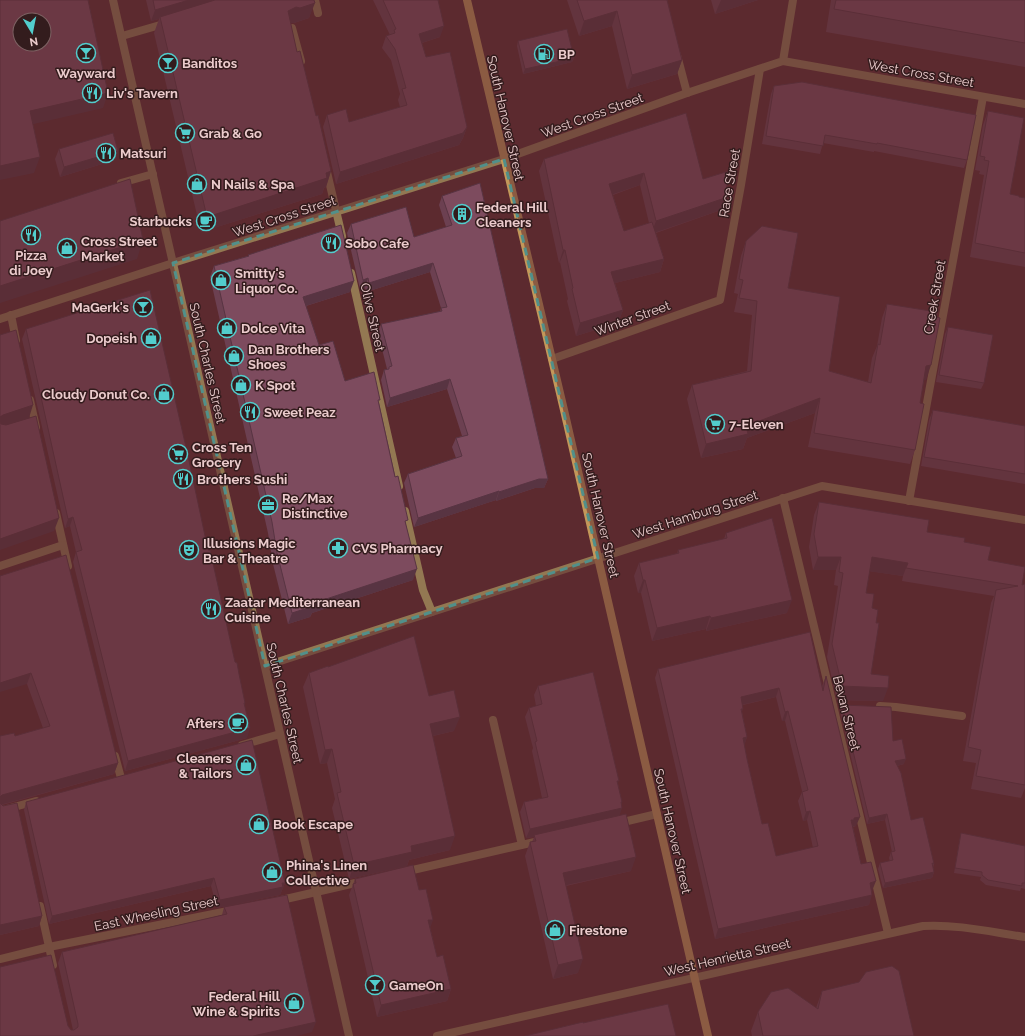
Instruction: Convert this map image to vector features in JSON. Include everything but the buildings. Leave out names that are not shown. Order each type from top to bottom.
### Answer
[{"type":"main road","name":"South Hanover Street","points":[[466,0],[552,359],[708,1036]]},
{"type":"street","name":"South Charles Street","points":[[113,0],[349,1036]]},
{"type":"street","points":[[315,0],[318,13]]},
{"type":"street","points":[[783,61],[793,0]]},
{"type":"street","points":[[122,36],[175,20]]},
{"type":"street","points":[[292,28],[303,69]]},
{"type":"street","points":[[675,46],[687,93]]},
{"type":"street","name":"West Cross Street","points":[[0,319],[504,159],[687,93],[783,61],[1025,104]]},
{"type":"street","name":"Race Street","points":[[720,300],[760,69]]},
{"type":"street","name":"Creek Street","points":[[909,501],[983,97]]},
{"type":"street","points":[[325,163],[344,243]]},
{"type":"street","points":[[111,187],[153,174]]},
{"type":"street","name":"Olive Street","points":[[349,266],[423,590],[432,612]]},
{"type":"street","name":"Winter Street","points":[[552,359],[720,300]]},
{"type":"street","points":[[11,315],[18,349]]},
{"type":"street","points":[[28,393],[32,423],[38,437]]},
{"type":"street","name":"West Hamburg Street","points":[[265,666],[822,486],[1025,520]]},
{"type":"street","name":"Bevan Street","points":[[783,498],[837,705],[888,933]]},
{"type":"street","points":[[54,506],[70,575]]},
{"type":"street","points":[[0,566],[63,545]]},
{"type":"street","points":[[872,706],[896,707],[962,716]]},
{"type":"street","points":[[493,720],[522,845]]},
{"type":"street","points":[[237,746],[280,734]]},
{"type":"street","points":[[114,748],[121,778]]},
{"type":"street","points":[[0,811],[18,810],[47,798]]},
{"type":"street","points":[[613,824],[657,814]]},
{"type":"street","points":[[396,874],[545,840]]},
{"type":"street","points":[[272,902],[374,879]]},
{"type":"street","points":[[37,895],[56,977]]},
{"type":"street","name":"East Wheeling Street","points":[[0,959],[49,947],[242,908]]},
{"type":"street","name":"West Henrietta Street","points":[[437,1036],[923,926],[940,925],[971,928],[1025,937]]},
{"type":"highlighted area","points":[[504,159],[598,558],[265,666],[173,263]]},
{"type":"place","name":"Wayward","points":[[86,53]]},
{"type":"place","name":"BP","points":[[544,54]]},
{"type":"place","name":"Banditos","points":[[168,63]]},
{"type":"place","name":"Liv's Tavern","points":[[92,93]]},
{"type":"place","name":"Grab & Go","points":[[185,133]]},
{"type":"place","name":"Matsuri","points":[[106,153]]},
{"type":"place","name":"N Nails & Spa","points":[[197,184]]},
{"type":"place","name":"Federal Hill Cleaners","points":[[462,214]]},
{"type":"place","name":"Starbucks","points":[[206,221]]},
{"type":"place","name":"Pizza di Joey","points":[[31,235]]},
{"type":"place","name":"Sobo Cafe","points":[[331,243]]},
{"type":"place","name":"Cross Street Market","points":[[67,248]]},
{"type":"place","name":"Smitty's Liquor Co.","points":[[221,280]]},
{"type":"place","name":"MaGerk's","points":[[143,307]]},
{"type":"place","name":"Dolce Vita","points":[[227,328]]},
{"type":"place","name":"Dopeish","points":[[151,338]]},
{"type":"place","name":"Dan Brothers Shoes","points":[[234,356]]},
{"type":"place","name":"K Spot","points":[[241,385]]},
{"type":"place","name":"Cloudy Donut Co.","points":[[164,394]]},
{"type":"place","name":"Sweet Peaz","points":[[250,412]]},
{"type":"place","name":"7-Eleven","points":[[715,424]]},
{"type":"place","name":"Cross Ten Grocery","points":[[178,454]]},
{"type":"place","name":"Brothers Sushi","points":[[183,479]]},
{"type":"place","name":"Re/Max Distinctive","points":[[268,505]]},
{"type":"place","name":"CVS Pharmacy","points":[[338,548]]},
{"type":"place","name":"Illusions Magic Bar & Theatre","points":[[189,550]]},
{"type":"place","name":"Zaatar Mediterranean Cuisine","points":[[211,609]]},
{"type":"place","name":"Afters","points":[[238,723]]},
{"type":"place","name":"Cleaners & Tailors","points":[[246,765]]},
{"type":"place","name":"Book Escape","points":[[259,824]]},
{"type":"place","name":"Phina's Linen Collective","points":[[272,872]]},
{"type":"place","name":"Firestone","points":[[555,930]]},
{"type":"place","name":"GameOn","points":[[375,985]]},
{"type":"place","name":"Federal Hill Wine & Spirits","points":[[294,1003]]}]
